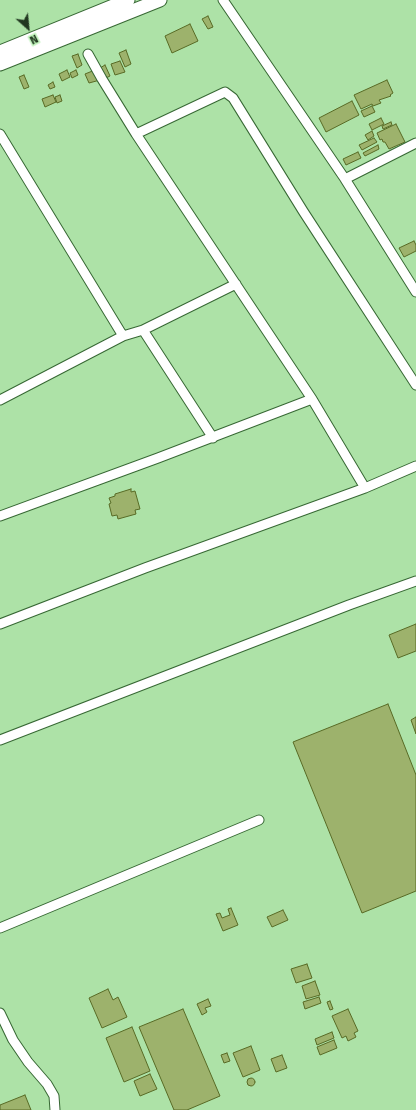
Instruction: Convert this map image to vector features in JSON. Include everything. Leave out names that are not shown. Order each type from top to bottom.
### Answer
[{"type":"main road","points":[[0,52],[128,0]]},
{"type":"main road","points":[[0,64],[160,0]]},
{"type":"street","points":[[223,0],[345,179],[416,292]]},
{"type":"street","points":[[88,54],[136,134],[312,399],[365,488]]},
{"type":"street","points":[[136,134],[225,92],[233,98],[303,211],[416,385]]},
{"type":"street","points":[[0,134],[123,336]]},
{"type":"street","points":[[345,179],[416,143]]},
{"type":"street","points":[[0,400],[123,336],[143,330],[236,284]]},
{"type":"street","points":[[143,330],[213,438]]},
{"type":"street","points":[[0,516],[213,438],[312,399]]},
{"type":"street","points":[[1,622],[365,488],[416,466]]},
{"type":"street","points":[[0,740],[341,608],[416,581]]},
{"type":"street","points":[[0,928],[259,820]]},
{"type":"street","points":[[0,1013],[13,1040],[28,1062],[47,1084],[54,1096],[55,1110]]},
{"type":"building","points":[[208,16],[213,27],[208,29],[202,19]]},
{"type":"building","points":[[190,24],[198,41],[172,53],[165,36]]},
{"type":"building","points":[[126,50],[131,64],[125,67],[119,53]]},
{"type":"building","points":[[78,54],[82,65],[77,68],[72,56]]},
{"type":"building","points":[[120,61],[125,72],[115,75],[111,64]]},
{"type":"building","points":[[105,65],[110,76],[104,79],[100,68]]},
{"type":"building","points":[[67,70],[70,77],[62,81],[59,74]]},
{"type":"building","points":[[76,70],[78,75],[72,78],[70,73]]},
{"type":"building","points":[[95,70],[100,80],[89,83],[85,74]]},
{"type":"building","points":[[24,75],[29,87],[24,89],[19,77]]},
{"type":"building","points":[[387,80],[393,93],[390,95],[391,96],[379,100],[381,103],[373,106],[372,104],[361,109],[354,95]]},
{"type":"building","points":[[53,82],[55,87],[50,89],[48,85]]},
{"type":"building","points":[[53,95],[56,102],[45,107],[42,99]]},
{"type":"building","points":[[60,95],[62,101],[57,103],[55,97]]},
{"type":"building","points":[[352,101],[359,115],[326,132],[319,118]]},
{"type":"building","points":[[372,106],[375,112],[364,117],[361,111]]},
{"type":"building","points":[[381,118],[384,124],[372,130],[369,124]]},
{"type":"building","points":[[391,122],[392,125],[383,129],[382,126]]},
{"type":"building","points":[[396,124],[405,142],[389,149],[382,139],[380,140],[377,133]]},
{"type":"building","points":[[372,131],[374,136],[368,140],[365,135]]},
{"type":"building","points":[[374,138],[377,142],[362,150],[359,145]]},
{"type":"building","points":[[378,145],[379,149],[365,156],[363,153]]},
{"type":"building","points":[[358,152],[361,158],[346,165],[343,159]]},
{"type":"building","points":[[414,241],[416,251],[404,257],[399,248]]},
{"type":"building","points":[[131,489],[131,492],[135,491],[140,509],[135,510],[136,514],[118,519],[117,515],[112,516],[109,498],[115,496],[115,494]]},
{"type":"building","points":[[416,624],[416,651],[398,658],[389,635]]},
{"type":"building","points":[[388,704],[416,775],[416,891],[362,913],[293,742]]},
{"type":"building","points":[[416,717],[416,734],[411,720]]},
{"type":"building","points":[[231,908],[238,925],[223,931],[216,914],[220,913],[222,918],[230,915],[228,909]]},
{"type":"building","points":[[283,910],[288,920],[272,927],[267,917]]},
{"type":"building","points":[[307,964],[312,978],[296,983],[291,969]]},
{"type":"building","points":[[315,981],[320,995],[306,999],[302,986]]},
{"type":"building","points":[[108,989],[113,1000],[118,997],[127,1017],[102,1028],[89,998]]},
{"type":"building","points":[[319,997],[321,1003],[305,1009],[303,1002]]},
{"type":"building","points":[[208,999],[211,1006],[205,1008],[207,1012],[202,1015],[197,1004]]},
{"type":"building","points":[[330,1001],[333,1009],[330,1010],[327,1002]]},
{"type":"building","points":[[183,1009],[220,1096],[187,1110],[174,1110],[139,1027]]},
{"type":"building","points":[[348,1009],[358,1031],[354,1033],[356,1037],[348,1041],[346,1036],[342,1038],[332,1016]]},
{"type":"building","points":[[132,1027],[150,1071],[124,1082],[106,1038]]},
{"type":"building","points":[[332,1032],[334,1038],[317,1045],[315,1039]]},
{"type":"building","points":[[334,1040],[337,1048],[320,1055],[317,1047]]},
{"type":"building","points":[[251,1046],[260,1070],[243,1077],[233,1053]]},
{"type":"building","points":[[227,1053],[230,1061],[224,1063],[221,1055]]},
{"type":"building","points":[[282,1055],[287,1068],[276,1072],[271,1059]]},
{"type":"building","points":[[150,1074],[157,1089],[140,1096],[134,1081]]},
{"type":"building","points":[[249,1078],[253,1078],[255,1082],[253,1086],[249,1086],[247,1084],[247,1080]]},
{"type":"building","points":[[25,1095],[31,1110],[0,1110],[0,1105]]}]
